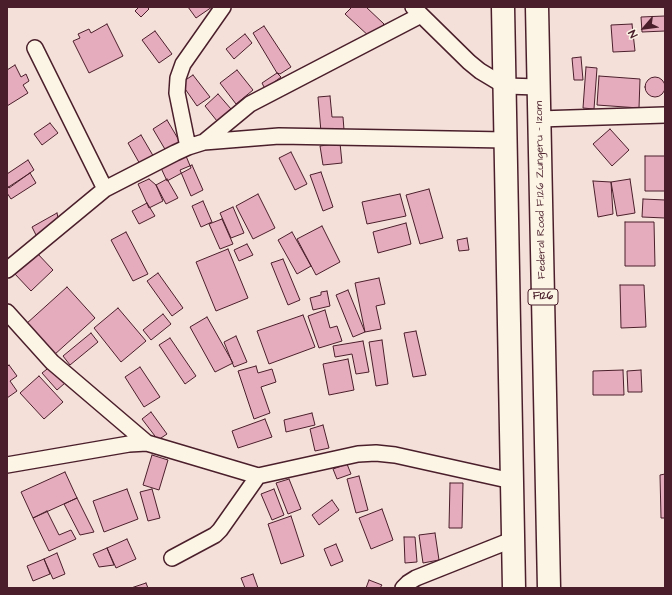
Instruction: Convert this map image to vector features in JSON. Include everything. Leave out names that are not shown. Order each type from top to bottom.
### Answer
[{"type":"main road","points":[[503,7],[514,588]]},
{"type":"main road","name":"Federal Road F.126 Zungeru - Izom","points":[[537,7],[549,588]]},
{"type":"street","points":[[188,147],[177,93],[178,78],[184,64],[223,7]]},
{"type":"street","points":[[204,142],[250,104],[417,11],[480,71],[505,86],[539,87]]},
{"type":"street","points":[[35,48],[105,189]]},
{"type":"street","points":[[540,119],[665,115]]},
{"type":"street","points":[[7,270],[105,189],[188,147],[204,142],[279,136],[506,140]]},
{"type":"street","points":[[7,312],[52,362],[147,443]]},
{"type":"street","points":[[7,465],[129,444],[147,443],[258,476],[358,454],[376,453],[395,455],[512,481]]},
{"type":"street","points":[[172,558],[220,530],[258,476]]},
{"type":"street","points":[[403,588],[416,578],[514,539]]},
{"type":"building","points":[[139,7],[147,7],[149,9],[141,17],[135,11]]},
{"type":"building","points":[[188,7],[212,7],[196,18]]},
{"type":"building","points":[[352,7],[366,7],[384,24],[371,38],[345,14]]},
{"type":"building","points":[[665,16],[665,31],[642,32],[641,17]]},
{"type":"building","points":[[107,24],[123,56],[89,73],[73,41],[80,38],[78,34],[89,29],[91,33]]},
{"type":"building","points":[[632,24],[635,51],[613,52],[611,25]]},
{"type":"building","points":[[264,26],[291,67],[280,74],[277,73],[253,33]]},
{"type":"building","points":[[155,31],[172,54],[159,63],[142,40]]},
{"type":"building","points":[[245,34],[252,43],[234,59],[226,49]]},
{"type":"building","points":[[581,57],[583,80],[574,80],[572,58]]},
{"type":"building","points":[[15,65],[21,77],[26,74],[29,81],[23,85],[28,93],[7,106],[7,70]]},
{"type":"building","points":[[586,67],[597,68],[594,109],[583,108]]},
{"type":"building","points":[[237,70],[253,90],[236,104],[220,83]]},
{"type":"building","points":[[277,73],[281,77],[265,89],[262,83]]},
{"type":"building","points":[[193,75],[210,97],[197,106],[181,83]]},
{"type":"building","points":[[599,76],[640,79],[639,108],[597,105]]},
{"type":"building","points":[[655,77],[662,80],[665,87],[662,94],[655,97],[648,94],[645,87],[648,80]]},
{"type":"building","points":[[218,94],[231,109],[217,121],[205,106]]},
{"type":"building","points":[[330,96],[332,117],[343,117],[344,130],[321,132],[318,97]]},
{"type":"building","points":[[167,120],[180,142],[166,151],[153,129]]},
{"type":"building","points":[[50,123],[58,133],[42,145],[34,134]]},
{"type":"building","points":[[610,129],[629,150],[612,166],[593,144]]},
{"type":"building","points":[[141,135],[155,159],[141,166],[128,143]]},
{"type":"building","points":[[340,143],[342,163],[323,165],[320,146]]},
{"type":"building","points":[[291,152],[307,184],[295,190],[279,158]]},
{"type":"building","points":[[186,156],[191,168],[167,181],[161,168]]},
{"type":"building","points":[[645,156],[665,156],[665,191],[645,191]]},
{"type":"building","points":[[28,160],[34,170],[9,188],[7,185],[7,174]]},
{"type":"building","points":[[192,165],[203,190],[191,196],[180,170]]},
{"type":"building","points":[[321,172],[333,207],[323,211],[310,175]]},
{"type":"building","points":[[30,173],[36,183],[11,199],[7,193],[7,188]]},
{"type":"building","points":[[149,179],[156,185],[163,201],[149,208],[138,184]]},
{"type":"building","points":[[167,179],[178,198],[166,204],[156,185]]},
{"type":"building","points":[[630,179],[635,213],[617,216],[611,182]]},
{"type":"building","points":[[593,181],[611,182],[613,214],[598,217]]},
{"type":"building","points":[[429,189],[443,238],[420,244],[406,195]]},
{"type":"building","points":[[258,194],[275,228],[253,239],[236,206]]},
{"type":"building","points":[[400,194],[406,216],[367,224],[362,202]]},
{"type":"building","points":[[643,199],[665,200],[665,218],[642,217]]},
{"type":"building","points":[[203,201],[212,222],[201,227],[192,206]]},
{"type":"building","points":[[147,203],[155,216],[139,224],[132,211]]},
{"type":"building","points":[[233,207],[244,233],[231,238],[220,213]]},
{"type":"building","points":[[57,213],[59,222],[36,235],[32,227]]},
{"type":"building","points":[[222,219],[233,244],[220,249],[209,224]]},
{"type":"building","points":[[625,222],[654,222],[655,266],[625,266]]},
{"type":"building","points":[[406,223],[411,244],[378,253],[373,232]]},
{"type":"building","points":[[322,226],[340,262],[316,275],[297,239]]},
{"type":"building","points":[[126,232],[148,274],[133,281],[111,240]]},
{"type":"building","points":[[292,232],[311,266],[297,274],[278,240]]},
{"type":"building","points":[[467,238],[469,250],[459,251],[457,240]]},
{"type":"building","points":[[247,244],[253,255],[239,261],[234,250]]},
{"type":"building","points":[[228,249],[248,298],[216,311],[196,262]]},
{"type":"building","points":[[36,252],[53,270],[31,291],[14,273]]},
{"type":"building","points":[[283,259],[300,300],[288,305],[271,263]]},
{"type":"building","points":[[158,273],[183,308],[172,316],[147,281]]},
{"type":"building","points":[[379,278],[385,304],[376,306],[381,329],[365,332],[355,283]]},
{"type":"building","points":[[620,285],[644,285],[646,327],[621,328]]},
{"type":"building","points":[[67,287],[95,318],[54,355],[26,324]]},
{"type":"building","points":[[348,290],[365,332],[353,337],[336,295]]},
{"type":"building","points":[[327,291],[330,306],[313,310],[310,298],[321,295],[321,292]]},
{"type":"building","points":[[118,308],[146,341],[121,362],[94,328]]},
{"type":"building","points":[[325,310],[330,328],[337,326],[342,341],[319,348],[308,316]]},
{"type":"building","points":[[163,314],[171,324],[151,340],[143,330]]},
{"type":"building","points":[[303,315],[315,347],[269,364],[257,331]]},
{"type":"building","points":[[207,317],[233,363],[215,372],[190,327]]},
{"type":"building","points":[[416,331],[426,375],[413,377],[404,333]]},
{"type":"building","points":[[91,333],[98,342],[70,365],[63,356]]},
{"type":"building","points":[[236,336],[247,362],[234,367],[224,342]]},
{"type":"building","points":[[170,338],[196,376],[185,384],[159,345]]},
{"type":"building","points":[[382,340],[388,384],[376,386],[369,342]]},
{"type":"building","points":[[363,341],[369,372],[356,374],[352,354],[335,357],[333,346]]},
{"type":"building","points":[[348,359],[354,390],[329,395],[323,364]]},
{"type":"building","points":[[9,365],[17,376],[10,381],[17,391],[7,398],[7,367]]},
{"type":"building","points":[[51,366],[65,383],[57,390],[42,373]]},
{"type":"building","points":[[256,366],[258,373],[272,369],[276,382],[261,387],[270,413],[254,419],[238,371]]},
{"type":"building","points":[[140,367],[160,397],[144,407],[125,377]]},
{"type":"building","points":[[623,370],[624,395],[593,395],[593,371]]},
{"type":"building","points":[[641,370],[642,392],[628,392],[627,371]]},
{"type":"building","points":[[39,376],[63,402],[44,419],[20,393]]},
{"type":"building","points":[[151,412],[167,434],[158,440],[142,419]]},
{"type":"building","points":[[312,413],[315,425],[286,432],[284,420]]},
{"type":"building","points":[[265,419],[272,437],[238,448],[232,431]]},
{"type":"building","points":[[323,425],[329,448],[315,451],[310,429]]},
{"type":"building","points":[[152,455],[168,460],[159,490],[143,485]]},
{"type":"building","points":[[347,464],[351,474],[337,479],[333,469]]},
{"type":"building","points":[[65,472],[77,498],[33,518],[21,492]]},
{"type":"building","points":[[665,474],[665,518],[661,518],[660,475]]},
{"type":"building","points":[[359,476],[368,510],[356,513],[347,479]]},
{"type":"building","points":[[289,479],[301,509],[288,514],[276,483]]},
{"type":"building","points":[[450,483],[463,483],[462,528],[449,528]]},
{"type":"building","points":[[127,489],[138,519],[104,532],[93,501]]},
{"type":"building","points":[[152,489],[160,518],[148,521],[140,492]]},
{"type":"building","points":[[274,489],[284,515],[272,520],[261,494]]},
{"type":"building","points":[[77,498],[94,532],[80,535],[64,504]]},
{"type":"building","points":[[332,500],[339,510],[319,525],[312,515]]},
{"type":"building","points":[[382,509],[393,540],[371,549],[359,518]]},
{"type":"building","points":[[47,511],[59,535],[71,530],[76,539],[49,551],[33,518]]},
{"type":"building","points":[[291,516],[304,556],[281,564],[268,524]]},
{"type":"building","points":[[435,533],[439,560],[423,563],[419,535]]},
{"type":"building","points":[[404,537],[415,537],[417,562],[405,563]]},
{"type":"building","points":[[127,539],[136,559],[116,568],[107,548]]},
{"type":"building","points":[[336,544],[343,561],[331,566],[324,549]]},
{"type":"building","points":[[107,548],[114,565],[99,567],[93,554]]},
{"type":"building","points":[[57,553],[65,574],[53,579],[44,559]]},
{"type":"building","points":[[44,559],[50,574],[33,581],[27,566]]},
{"type":"building","points":[[253,574],[258,588],[245,588],[241,578]]},
{"type":"building","points":[[369,580],[382,585],[380,588],[366,588]]},
{"type":"building","points":[[146,583],[148,588],[131,588]]}]
